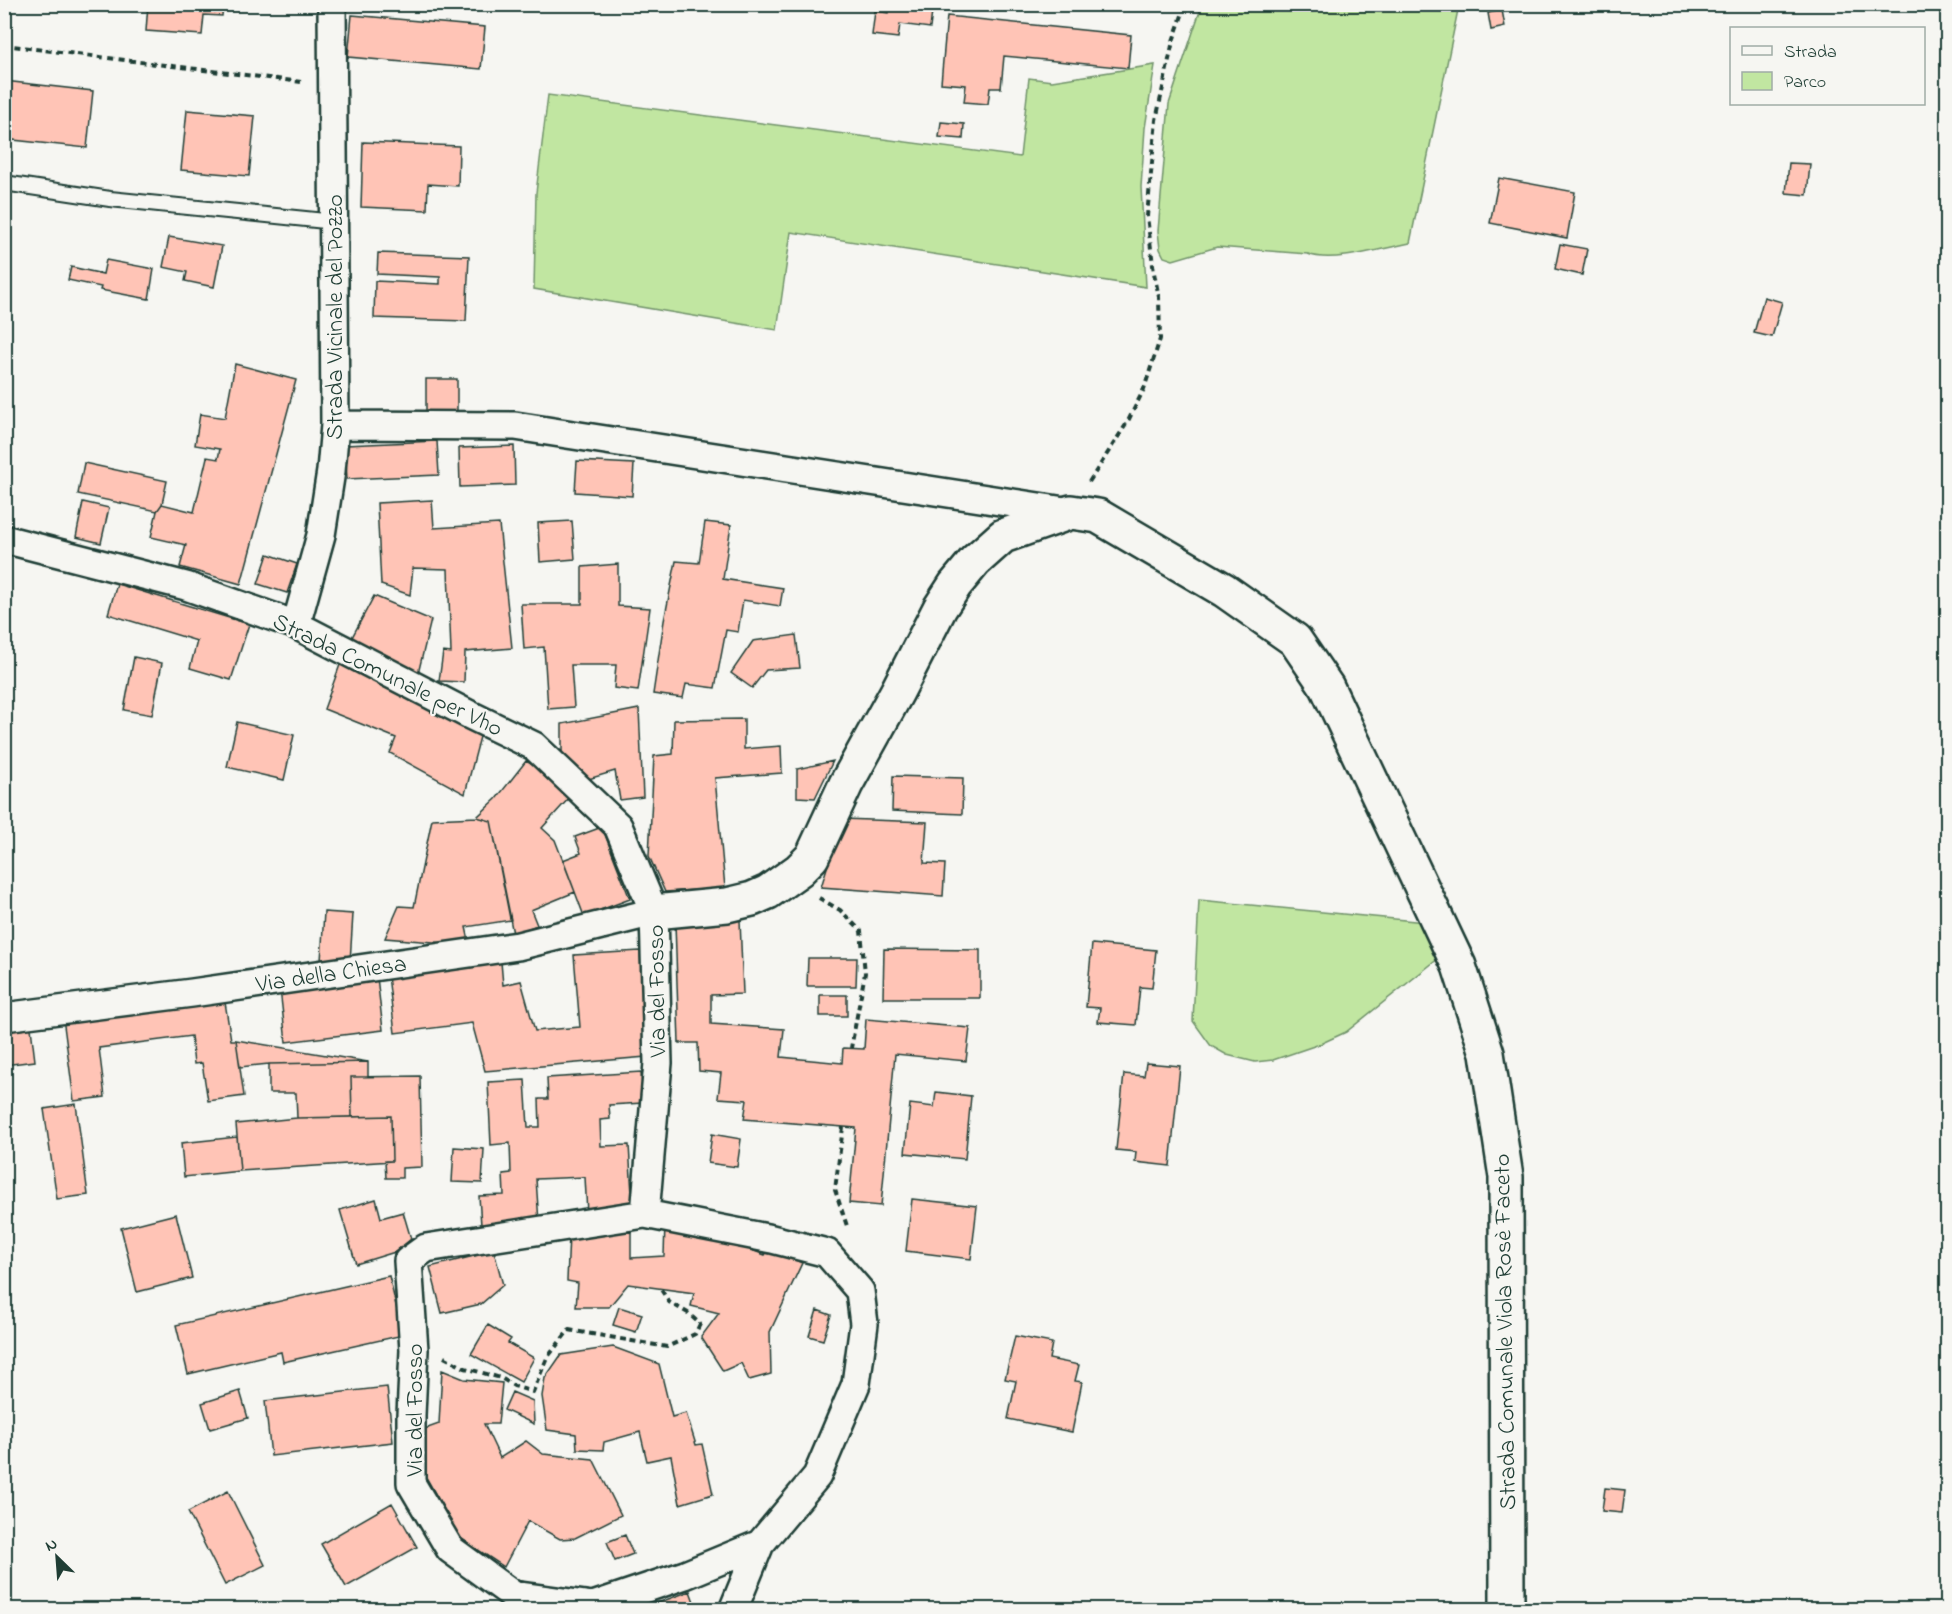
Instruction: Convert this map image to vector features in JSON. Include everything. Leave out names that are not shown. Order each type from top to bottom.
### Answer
[{"type":"street","name":"Strada Vicinale del Pozzo","points":[[296,625],[321,535],[332,471],[335,425],[332,4]]},
{"type":"street","points":[[335,425],[515,426],[1071,512]]},
{"type":"street","points":[[654,912],[727,905],[752,899],[768,892],[799,870],[812,857],[846,784],[940,608],[955,585],[975,561],[1003,536],[1071,512]]},
{"type":"street","name":"Strada Comunale Viola Rosè Faceto","points":[[1071,512],[1098,516],[1224,590],[1295,640],[1327,687],[1459,966],[1487,1053],[1506,1177],[1507,1610]]},
{"type":"street","name":"Strada Comunale per Vho","points":[[4,539],[186,586],[296,625],[470,716],[534,746],[618,826],[654,912]]},
{"type":"street","name":"Via della Chiesa","points":[[4,1017],[192,993],[518,946],[654,912]]},
{"type":"street","name":"Via del Fosso","points":[[645,1214],[658,1063],[654,912]]},
{"type":"street","name":"Via del Fosso","points":[[645,1214],[772,1239],[827,1253],[860,1291],[864,1324],[856,1384],[816,1476],[760,1544],[685,1575],[593,1606],[513,1595],[450,1549],[411,1483],[414,1350],[408,1261],[426,1248],[645,1214]]},
{"type":"street","points":[[733,1610],[760,1544]]},
{"type":"lane","points":[[4,183],[110,199],[335,222]]},
{"type":"path","points":[[1071,512],[1126,423],[1144,389],[1160,339],[1159,297],[1147,216],[1156,120],[1173,40],[1186,4]]},
{"type":"path","points":[[4,45],[333,86]]},
{"type":"path","points":[[799,870],[805,890],[840,910],[861,931],[865,973],[851,1048]]},
{"type":"path","points":[[843,1127],[835,1190],[851,1238]]},
{"type":"path","points":[[414,1350],[436,1354],[465,1368],[501,1378],[514,1386],[533,1392],[547,1358],[569,1330],[667,1347],[695,1334],[700,1324],[688,1313],[669,1302],[660,1288]]},
{"type":"green space","points":[[1202,5],[1459,5],[1410,243],[1358,254],[1330,257],[1217,247],[1173,260],[1164,257],[1160,249],[1158,231],[1169,104]]},
{"type":"green space","points":[[1155,65],[1145,128],[1141,187],[1146,287],[791,232],[777,330],[534,289],[536,193],[548,95],[1020,157],[1029,78],[1052,81]]},
{"type":"green space","points":[[1199,900],[1425,922],[1439,958],[1346,1032],[1320,1044],[1273,1060],[1255,1062],[1227,1055],[1211,1046],[1193,1021]]},
{"type":"building","points":[[148,4],[223,4],[222,16],[204,15],[202,35],[146,31]]},
{"type":"building","points":[[889,4],[933,4],[930,28],[900,24],[898,38],[872,35],[875,11],[888,13]]},
{"type":"building","points":[[1502,10],[1505,27],[1491,30],[1488,13]]},
{"type":"building","points":[[352,15],[485,27],[481,69],[348,57]]},
{"type":"building","points":[[947,16],[1131,35],[1128,68],[1004,56],[1001,88],[990,88],[988,104],[964,102],[966,85],[941,83]]},
{"type":"building","points":[[4,81],[93,91],[87,148],[4,139]]},
{"type":"building","points":[[187,110],[255,116],[249,176],[181,170]]},
{"type":"building","points":[[941,122],[964,124],[963,139],[939,137]]},
{"type":"building","points":[[363,142],[459,146],[458,186],[428,184],[427,210],[361,207]]},
{"type":"building","points":[[1789,163],[1810,164],[1807,195],[1786,193]]},
{"type":"building","points":[[1499,178],[1575,192],[1567,238],[1490,223]]},
{"type":"building","points":[[169,237],[222,246],[214,287],[185,281],[187,272],[163,267]]},
{"type":"building","points":[[1560,244],[1587,249],[1582,275],[1555,269]]},
{"type":"building","points":[[378,253],[469,256],[466,321],[374,318],[375,281],[440,284],[440,277],[377,274]]},
{"type":"building","points":[[106,260],[154,269],[149,299],[100,290],[101,287],[68,280],[71,267],[103,274]]},
{"type":"building","points":[[1764,297],[1782,302],[1772,337],[1754,333]]},
{"type":"building","points":[[235,364],[296,380],[241,584],[180,567],[186,545],[151,537],[157,511],[162,504],[194,512],[207,457],[218,459],[220,449],[195,445],[200,414],[225,418]]},
{"type":"building","points":[[426,379],[457,379],[457,415],[426,415]]},
{"type":"building","points":[[437,441],[439,475],[347,479],[345,445]]},
{"type":"building","points":[[514,446],[515,485],[460,487],[459,448]]},
{"type":"building","points":[[577,461],[634,464],[632,496],[575,492]]},
{"type":"building","points":[[84,463],[167,481],[162,504],[157,511],[78,494]]},
{"type":"building","points":[[432,500],[434,528],[499,524],[512,648],[465,652],[464,682],[439,681],[443,652],[451,653],[448,569],[413,568],[410,595],[381,585],[377,503]]},
{"type":"building","points":[[83,502],[109,508],[101,543],[76,537]]},
{"type":"building","points":[[572,521],[575,559],[540,562],[538,523]]},
{"type":"building","points":[[705,522],[731,525],[723,579],[783,588],[780,606],[743,600],[738,632],[726,630],[715,688],[686,684],[683,698],[653,694],[676,561],[699,563]]},
{"type":"building","points":[[268,554],[297,564],[287,593],[258,584]]},
{"type":"building","points":[[618,564],[618,606],[650,608],[638,691],[614,688],[616,665],[571,665],[574,707],[548,709],[544,647],[524,649],[521,604],[582,604],[582,567]]},
{"type":"building","points":[[117,584],[249,624],[231,680],[190,668],[197,641],[108,614]]},
{"type":"building","points":[[374,596],[431,620],[417,678],[349,643]]},
{"type":"building","points":[[796,635],[800,668],[766,670],[752,688],[731,673],[753,641]]},
{"type":"building","points":[[134,657],[162,663],[152,715],[124,710]]},
{"type":"building","points":[[341,662],[481,733],[465,794],[390,753],[396,738],[324,709]]},
{"type":"building","points":[[639,709],[643,797],[620,800],[615,771],[582,781],[562,760],[562,724]]},
{"type":"building","points":[[744,719],[744,749],[781,746],[782,773],[715,778],[725,888],[665,892],[649,856],[654,756],[673,754],[674,720]]},
{"type":"building","points":[[237,722],[294,735],[284,780],[227,767]]},
{"type":"building","points":[[526,761],[552,776],[571,796],[542,828],[555,840],[575,892],[531,910],[537,925],[513,934],[491,821],[477,817],[496,799]]},
{"type":"building","points":[[833,761],[815,798],[797,797],[797,769]]},
{"type":"building","points":[[893,776],[963,778],[962,814],[892,811]]},
{"type":"building","points":[[477,817],[491,821],[511,920],[466,927],[470,945],[385,938],[399,906],[414,907],[432,819]]},
{"type":"building","points":[[842,819],[927,822],[924,863],[945,864],[943,896],[821,887]]},
{"type":"building","points":[[602,827],[630,899],[584,916],[563,860],[581,853],[575,837]]},
{"type":"building","points":[[324,912],[353,914],[350,962],[321,961]]},
{"type":"building","points":[[740,920],[743,994],[711,995],[711,1024],[784,1029],[781,1057],[842,1063],[843,1048],[864,1049],[866,1019],[970,1028],[966,1061],[895,1054],[881,1206],[849,1203],[856,1128],[744,1119],[747,1100],[718,1098],[721,1073],[699,1071],[698,1043],[679,1043],[675,923]]},
{"type":"building","points":[[1092,944],[1156,950],[1152,988],[1140,987],[1136,1025],[1098,1022],[1100,1008],[1086,1007]]},
{"type":"building","points":[[884,949],[980,950],[980,998],[883,998]]},
{"type":"building","points":[[640,951],[646,1057],[485,1071],[472,1023],[395,1033],[388,976],[501,962],[503,985],[521,981],[535,1031],[580,1027],[574,955]]},
{"type":"building","points":[[808,958],[857,958],[856,986],[807,986]]},
{"type":"building","points":[[377,977],[383,1030],[286,1042],[280,989]]},
{"type":"building","points":[[820,995],[847,995],[847,1016],[820,1016]]},
{"type":"building","points":[[224,996],[231,1040],[236,1040],[244,1096],[208,1101],[202,1063],[194,1064],[191,1036],[99,1048],[105,1097],[74,1101],[63,1018]]},
{"type":"building","points":[[31,1028],[35,1061],[4,1065],[4,1032]]},
{"type":"building","points":[[236,1040],[368,1062],[269,1064],[240,1067]]},
{"type":"building","points":[[368,1062],[368,1077],[351,1077],[352,1117],[297,1118],[296,1093],[269,1093],[269,1064]]},
{"type":"building","points":[[1146,1063],[1180,1066],[1170,1166],[1135,1162],[1136,1152],[1116,1150],[1124,1074],[1144,1076]]},
{"type":"building","points":[[641,1072],[643,1103],[609,1105],[610,1119],[600,1120],[601,1146],[629,1145],[633,1211],[587,1213],[585,1177],[536,1179],[539,1222],[481,1225],[479,1196],[504,1195],[503,1174],[511,1173],[510,1143],[491,1145],[488,1082],[525,1080],[528,1127],[540,1127],[539,1099],[548,1099],[547,1078]]},
{"type":"building","points":[[420,1076],[422,1167],[402,1168],[402,1178],[386,1178],[385,1161],[392,1161],[391,1116],[352,1117],[351,1077]]},
{"type":"building","points":[[936,1092],[971,1096],[965,1159],[905,1153],[910,1104],[934,1107]]},
{"type":"building","points":[[76,1104],[88,1195],[57,1199],[44,1109]]},
{"type":"building","points":[[391,1116],[392,1161],[240,1171],[236,1124],[297,1118]]},
{"type":"building","points":[[712,1134],[741,1139],[737,1167],[708,1163]]},
{"type":"building","points":[[237,1137],[240,1171],[184,1177],[181,1143]]},
{"type":"building","points":[[454,1147],[484,1149],[482,1183],[452,1182]]},
{"type":"building","points":[[376,1199],[381,1218],[403,1212],[411,1239],[395,1252],[356,1264],[340,1210]]},
{"type":"building","points":[[912,1199],[977,1206],[971,1259],[906,1251]]},
{"type":"building","points":[[176,1214],[192,1278],[137,1292],[121,1228]]},
{"type":"building","points":[[665,1224],[689,1227],[765,1255],[769,1248],[802,1263],[770,1332],[771,1374],[749,1380],[741,1363],[723,1371],[701,1337],[719,1313],[691,1306],[694,1293],[628,1284],[609,1307],[576,1307],[578,1283],[567,1281],[569,1234],[631,1232],[631,1258],[664,1256]]},
{"type":"building","points":[[494,1251],[503,1285],[481,1304],[442,1313],[430,1267]]},
{"type":"building","points":[[389,1276],[403,1335],[283,1362],[281,1352],[188,1374],[176,1325]]},
{"type":"building","points":[[619,1307],[642,1314],[636,1332],[613,1325]]},
{"type":"building","points":[[817,1310],[831,1315],[823,1340],[809,1336]]},
{"type":"building","points":[[488,1325],[511,1339],[508,1343],[534,1358],[521,1382],[471,1354]]},
{"type":"building","points":[[1015,1336],[1052,1343],[1049,1359],[1079,1365],[1075,1381],[1082,1382],[1072,1432],[1008,1419],[1016,1381],[1005,1379]]},
{"type":"building","points":[[613,1347],[659,1364],[672,1417],[686,1413],[696,1445],[702,1444],[713,1494],[680,1504],[671,1456],[647,1461],[640,1432],[604,1442],[603,1450],[577,1449],[576,1434],[547,1430],[542,1396],[545,1378],[561,1355]]},
{"type":"building","points":[[442,1370],[464,1379],[502,1383],[498,1424],[484,1424],[500,1458],[526,1441],[543,1454],[593,1459],[621,1515],[575,1538],[560,1539],[528,1521],[504,1567],[460,1538],[421,1468],[422,1430],[439,1424]]},
{"type":"building","points":[[387,1387],[393,1442],[271,1456],[265,1401]]},
{"type":"building","points":[[240,1391],[248,1418],[210,1429],[202,1403]]},
{"type":"building","points":[[512,1392],[533,1401],[534,1424],[504,1410]]},
{"type":"building","points":[[1605,1488],[1625,1490],[1622,1513],[1602,1511]]},
{"type":"building","points":[[228,1491],[265,1565],[225,1585],[188,1512]]},
{"type":"building","points":[[392,1503],[417,1547],[346,1587],[321,1544]]},
{"type":"building","points":[[625,1535],[633,1554],[615,1561],[607,1542]]},
{"type":"building","points":[[690,1591],[697,1610],[639,1610]]}]
